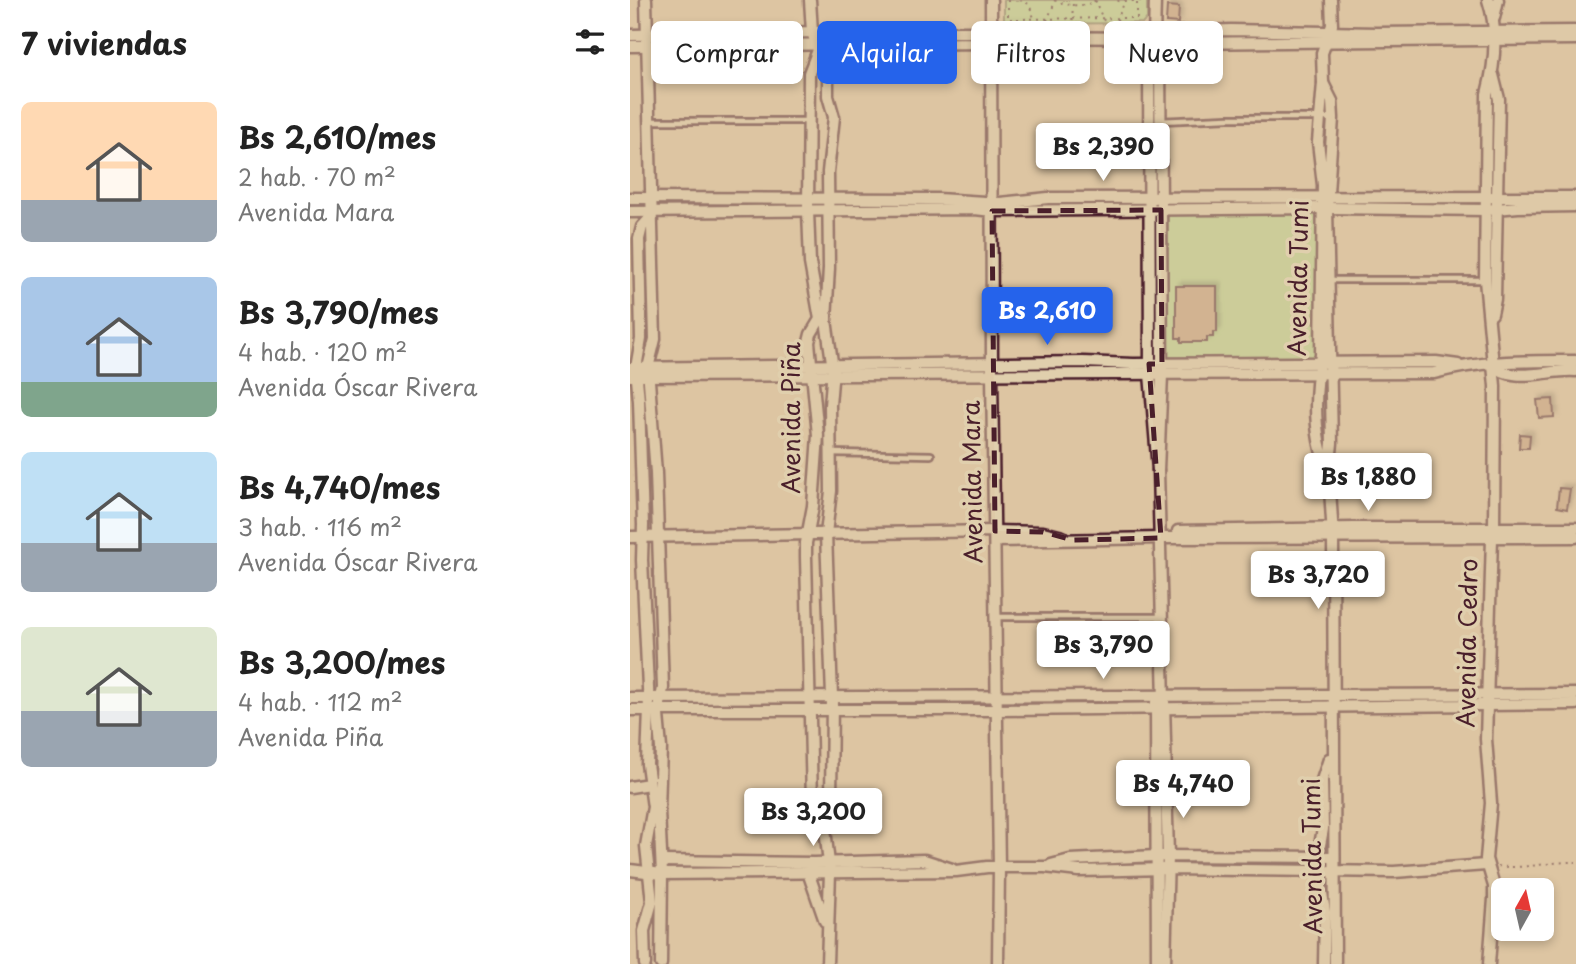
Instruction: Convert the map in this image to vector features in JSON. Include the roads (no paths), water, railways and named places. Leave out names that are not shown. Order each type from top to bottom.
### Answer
[{"type":"street","points":[[646,0],[655,338],[648,372],[658,536],[663,688],[661,698]]},
{"type":"street","name":"Avenida Piña","points":[[810,0],[812,32],[817,44]]},
{"type":"street","name":"Avenida Mara","points":[[991,0],[991,21]]},
{"type":"street","points":[[1154,21],[1155,0]]},
{"type":"street","name":"Avenida Tumi","points":[[1325,202],[1318,142],[1323,83],[1322,53],[1327,38],[1331,0]]},
{"type":"street","name":"Avenida Cedro","points":[[1488,0],[1494,18]]},
{"type":"street","name":"Avenida Cedro","points":[[1489,964],[1494,886],[1486,865],[1491,803],[1487,755],[1495,386],[1491,362],[1490,321],[1494,299],[1490,279],[1491,204],[1499,99],[1492,73],[1494,18],[1498,0]]},
{"type":"street","points":[[1223,30],[1327,38],[1494,36],[1576,31]]},
{"type":"street","points":[[630,46],[646,40],[812,32],[971,37]]},
{"type":"street","points":[[630,35],[646,40],[817,47]]},
{"type":"street","points":[[1494,36],[1576,40]]},
{"type":"street","name":"Avenida Piña","points":[[817,50],[809,73],[808,205],[810,263],[820,309],[820,319],[809,342],[818,435],[806,557],[812,800],[825,829],[830,867],[827,964]]},
{"type":"street","name":"Avenida Tumi","points":[[1323,83],[1332,101],[1333,118],[1325,202],[1325,280],[1317,374],[1318,440],[1329,472]]},
{"type":"street","name":"Avenida Piña","points":[[825,829],[831,806],[832,703],[826,534],[831,491],[832,369],[826,320],[830,268],[828,172],[834,117],[828,96],[828,84]]},
{"type":"street","name":"Avenida Mara","points":[[991,84],[998,964]]},
{"type":"street","points":[[1149,84],[1150,369],[1161,535],[1164,677],[1160,702],[1162,856],[1157,964]]},
{"type":"street","points":[[1158,470],[1162,375],[1160,84]]},
{"type":"street","points":[[630,198],[975,209],[1048,198],[1161,197],[1576,206]]},
{"type":"street","points":[[1491,204],[1576,197]]},
{"type":"street","points":[[992,207],[1149,211],[1325,202]]},
{"type":"street","points":[[630,212],[651,214],[808,205]]},
{"type":"street","points":[[645,964],[644,931],[652,902],[646,846],[653,807],[647,764],[652,705],[633,372],[641,339],[639,239],[642,227],[651,214]]},
{"type":"street","name":"Avenida Tumi","points":[[1325,280],[1331,362],[1332,443],[1329,472],[1333,533],[1335,964]]},
{"type":"street","points":[[1150,369],[1162,375],[1434,373],[1462,365],[1491,362],[1576,361]]},
{"type":"street","points":[[633,372],[1150,369],[1162,363],[1436,362],[1462,365]]},
{"type":"street","points":[[1491,362],[1497,369],[1520,374],[1576,371]]},
{"type":"street","points":[[1493,533],[1576,528]]},
{"type":"street","points":[[630,537],[808,534],[995,536],[1044,532],[1073,540],[1161,535],[1333,533],[1493,533],[1576,537]]},
{"type":"street","points":[[1488,700],[1576,694]]},
{"type":"street","points":[[832,703],[995,697],[1160,702],[1488,700],[1576,704]]},
{"type":"street","points":[[630,698],[652,705]]},
{"type":"street","points":[[652,705],[661,698],[811,703]]},
{"type":"street","points":[[630,709],[652,705],[832,703],[996,709],[1160,702]]},
{"type":"street","points":[[652,705],[661,748],[661,964]]},
{"type":"street","name":"Avenida Tumi","points":[[1324,964],[1325,912],[1318,857],[1323,830],[1322,780],[1333,748]]},
{"type":"street","points":[[630,787],[649,784]]},
{"type":"street","points":[[1045,867],[1070,860],[1162,856],[1333,857]]},
{"type":"street","points":[[662,861],[830,867],[924,860],[956,871],[999,867],[1045,867],[1079,871],[1422,871],[1486,865]]},
{"type":"street","points":[[630,870],[662,874],[808,872],[830,867]]},
{"type":"street","points":[[1161,869],[1165,964]]},
{"type":"street","points":[[808,872],[827,928]]},
{"type":"lane","points":[[1149,121],[1333,118]]},
{"type":"lane","points":[[648,121],[808,121]]},
{"type":"lane","points":[[1325,280],[1490,279]]},
{"type":"lane","points":[[831,453],[931,456]]},
{"type":"lane","points":[[995,617],[1163,617]]}]
